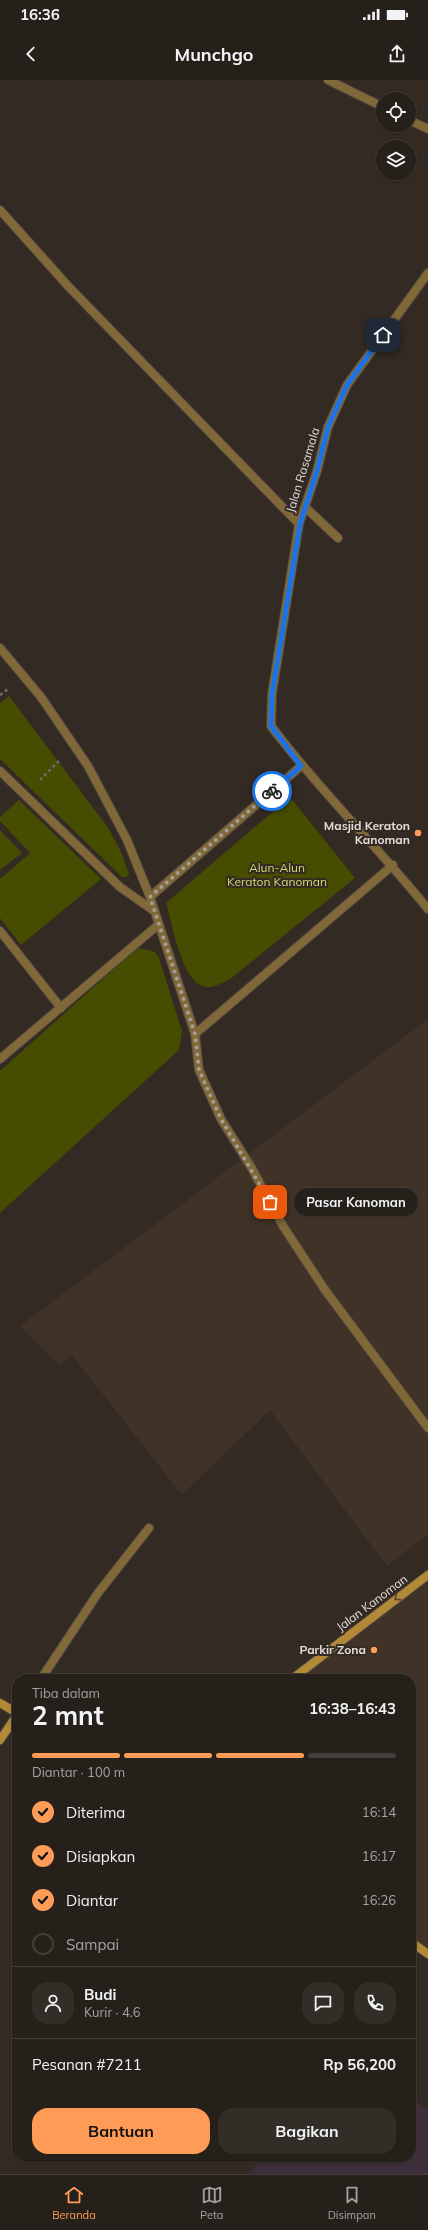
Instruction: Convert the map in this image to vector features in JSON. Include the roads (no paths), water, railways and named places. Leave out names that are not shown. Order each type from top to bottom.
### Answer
[{"type":"street","points":[[328,80],[376,104]]},
{"type":"street","points":[[416,123],[428,129]]},
{"type":"street","points":[[0,210],[68,286],[300,524]]},
{"type":"street","name":"Jalan Rasamala","points":[[301,766],[271,726],[272,694],[300,524],[317,471],[328,427],[347,385],[428,273]]},
{"type":"street","points":[[305,507],[338,538]]},
{"type":"street","points":[[0,648],[41,697],[88,766],[127,840],[150,897],[195,1034],[199,1070],[221,1119],[251,1167],[283,1226],[325,1290],[428,1428]]},
{"type":"street","points":[[150,897],[301,766],[392,865],[428,909]]},
{"type":"street","points":[[0,771],[120,887],[154,911]]},
{"type":"street","points":[[195,1034],[392,865]]},
{"type":"street","points":[[0,1059],[158,925]]},
{"type":"street","points":[[0,931],[61,1008]]},
{"type":"street","points":[[44,1674],[98,1593],[149,1528]]},
{"type":"street","name":"Jalan Kanoman","points":[[299,1674],[428,1575]]},
{"type":"street","points":[[0,1703],[12,1711]]},
{"type":"street","points":[[0,1740],[12,1722]]},
{"type":"street","points":[[416,1946],[428,1954]]},
{"type":"place","name":"Masjid Keraton Kanoman","points":[[418,833]]},
{"type":"place","name":"Pasar Kanoman","points":[[270,1202]]},
{"type":"place","name":"Parkir Zona","points":[[374,1650]]},
{"type":"park label","name":"Alun-Alun Keraton Kanoman","points":[[277,875]]}]
